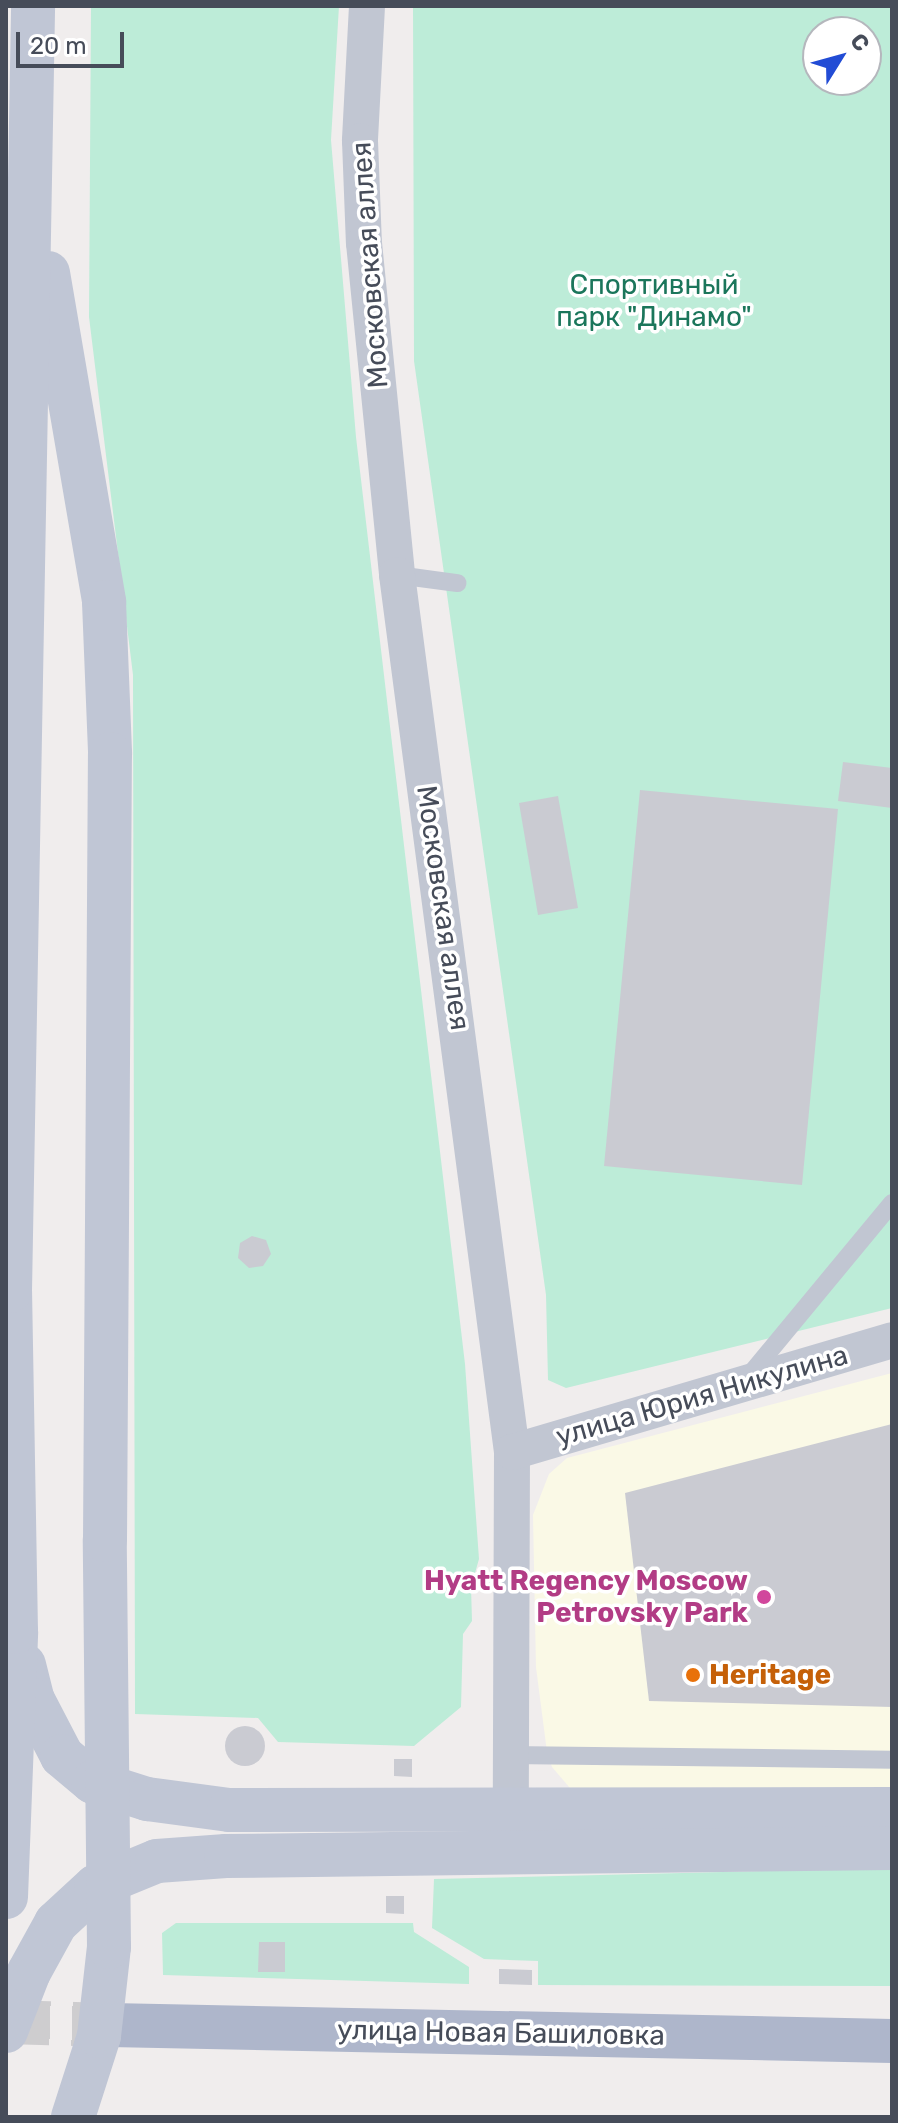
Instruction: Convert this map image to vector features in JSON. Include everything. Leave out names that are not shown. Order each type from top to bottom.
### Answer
[{"type":"main road","points":[[6,1897],[16,1632],[8,1302],[33,6]]},
{"type":"main road","points":[[29,152],[104,602],[110,754],[109,1947],[99,2036],[73,2117]]},
{"type":"main road","points":[[16,1632],[33,1700],[62,1756],[93,1782],[147,1799],[229,1810],[892,1809]]},
{"type":"main road","points":[[6,2031],[29,1972],[56,1923],[96,1886],[157,1861],[226,1856],[892,1848]]},
{"type":"main road","name":"улица Новая Башиловка","points":[[110,2025],[892,2041]]},
{"type":"street","name":"Московская аллея","points":[[367,6],[360,141],[364,243],[397,575],[504,1360],[512,1452],[511,1811]]},
{"type":"street","name":"улица Юрия Никулина","points":[[512,1452],[892,1340]]},
{"type":"lane","points":[[397,575],[457,583]]},
{"type":"lane","points":[[742,1384],[892,1203]]},
{"type":"lane","points":[[509,1755],[892,1760]]},
{"type":"shaded area","points":[[892,1373],[892,1792],[570,1788],[552,1767],[547,1752],[536,1667],[533,1515],[549,1474],[567,1458]]},
{"type":"green space","points":[[91,6],[339,6],[331,140],[356,437],[465,1364],[479,1559],[471,1587],[472,1621],[463,1634],[461,1707],[414,1746],[278,1742],[258,1718],[135,1714],[133,675],[89,317]]},
{"type":"green space","name":"Спортивный парк \"Динамо\"","points":[[413,6],[892,6],[892,1308],[566,1388],[548,1380],[546,1295],[414,361]]},
{"type":"green space","points":[[892,1868],[892,1986],[538,1985],[538,1961],[484,1959],[432,1928],[434,1879]]},
{"type":"green space","points":[[176,1923],[413,1923],[414,1932],[469,1967],[469,1984],[163,1975],[162,1933]]},
{"type":"building","points":[[843,762],[892,768],[892,808],[838,801]]},
{"type":"building","points":[[640,790],[838,809],[802,1185],[604,1166]]},
{"type":"building","points":[[558,796],[578,908],[538,915],[519,803]]},
{"type":"building","points":[[252,1236],[266,1240],[271,1254],[263,1266],[249,1268],[238,1258],[240,1243]]},
{"type":"building","name":"Hyatt Regency Moscow Petrovsky Park","points":[[892,1424],[892,1707],[649,1701],[625,1493]]},
{"type":"building","points":[[245,1726],[259,1732],[265,1746],[259,1760],[245,1766],[231,1760],[225,1746],[231,1732]]},
{"type":"building","points":[[394,1759],[412,1759],[412,1777],[394,1776]]},
{"type":"building","points":[[386,1896],[404,1896],[404,1914],[386,1913]]},
{"type":"building","points":[[259,1942],[285,1942],[285,1972],[258,1972]]},
{"type":"building","points":[[499,1969],[532,1970],[532,1985],[499,1984]]},
{"type":"tunnel","points":[[6,2022],[110,2025]]},
{"type":"place","name":"Hyatt Regency Moscow Petrovsky Park","points":[[764,1597]]},
{"type":"place","name":"Heritage","points":[[693,1675]]}]
